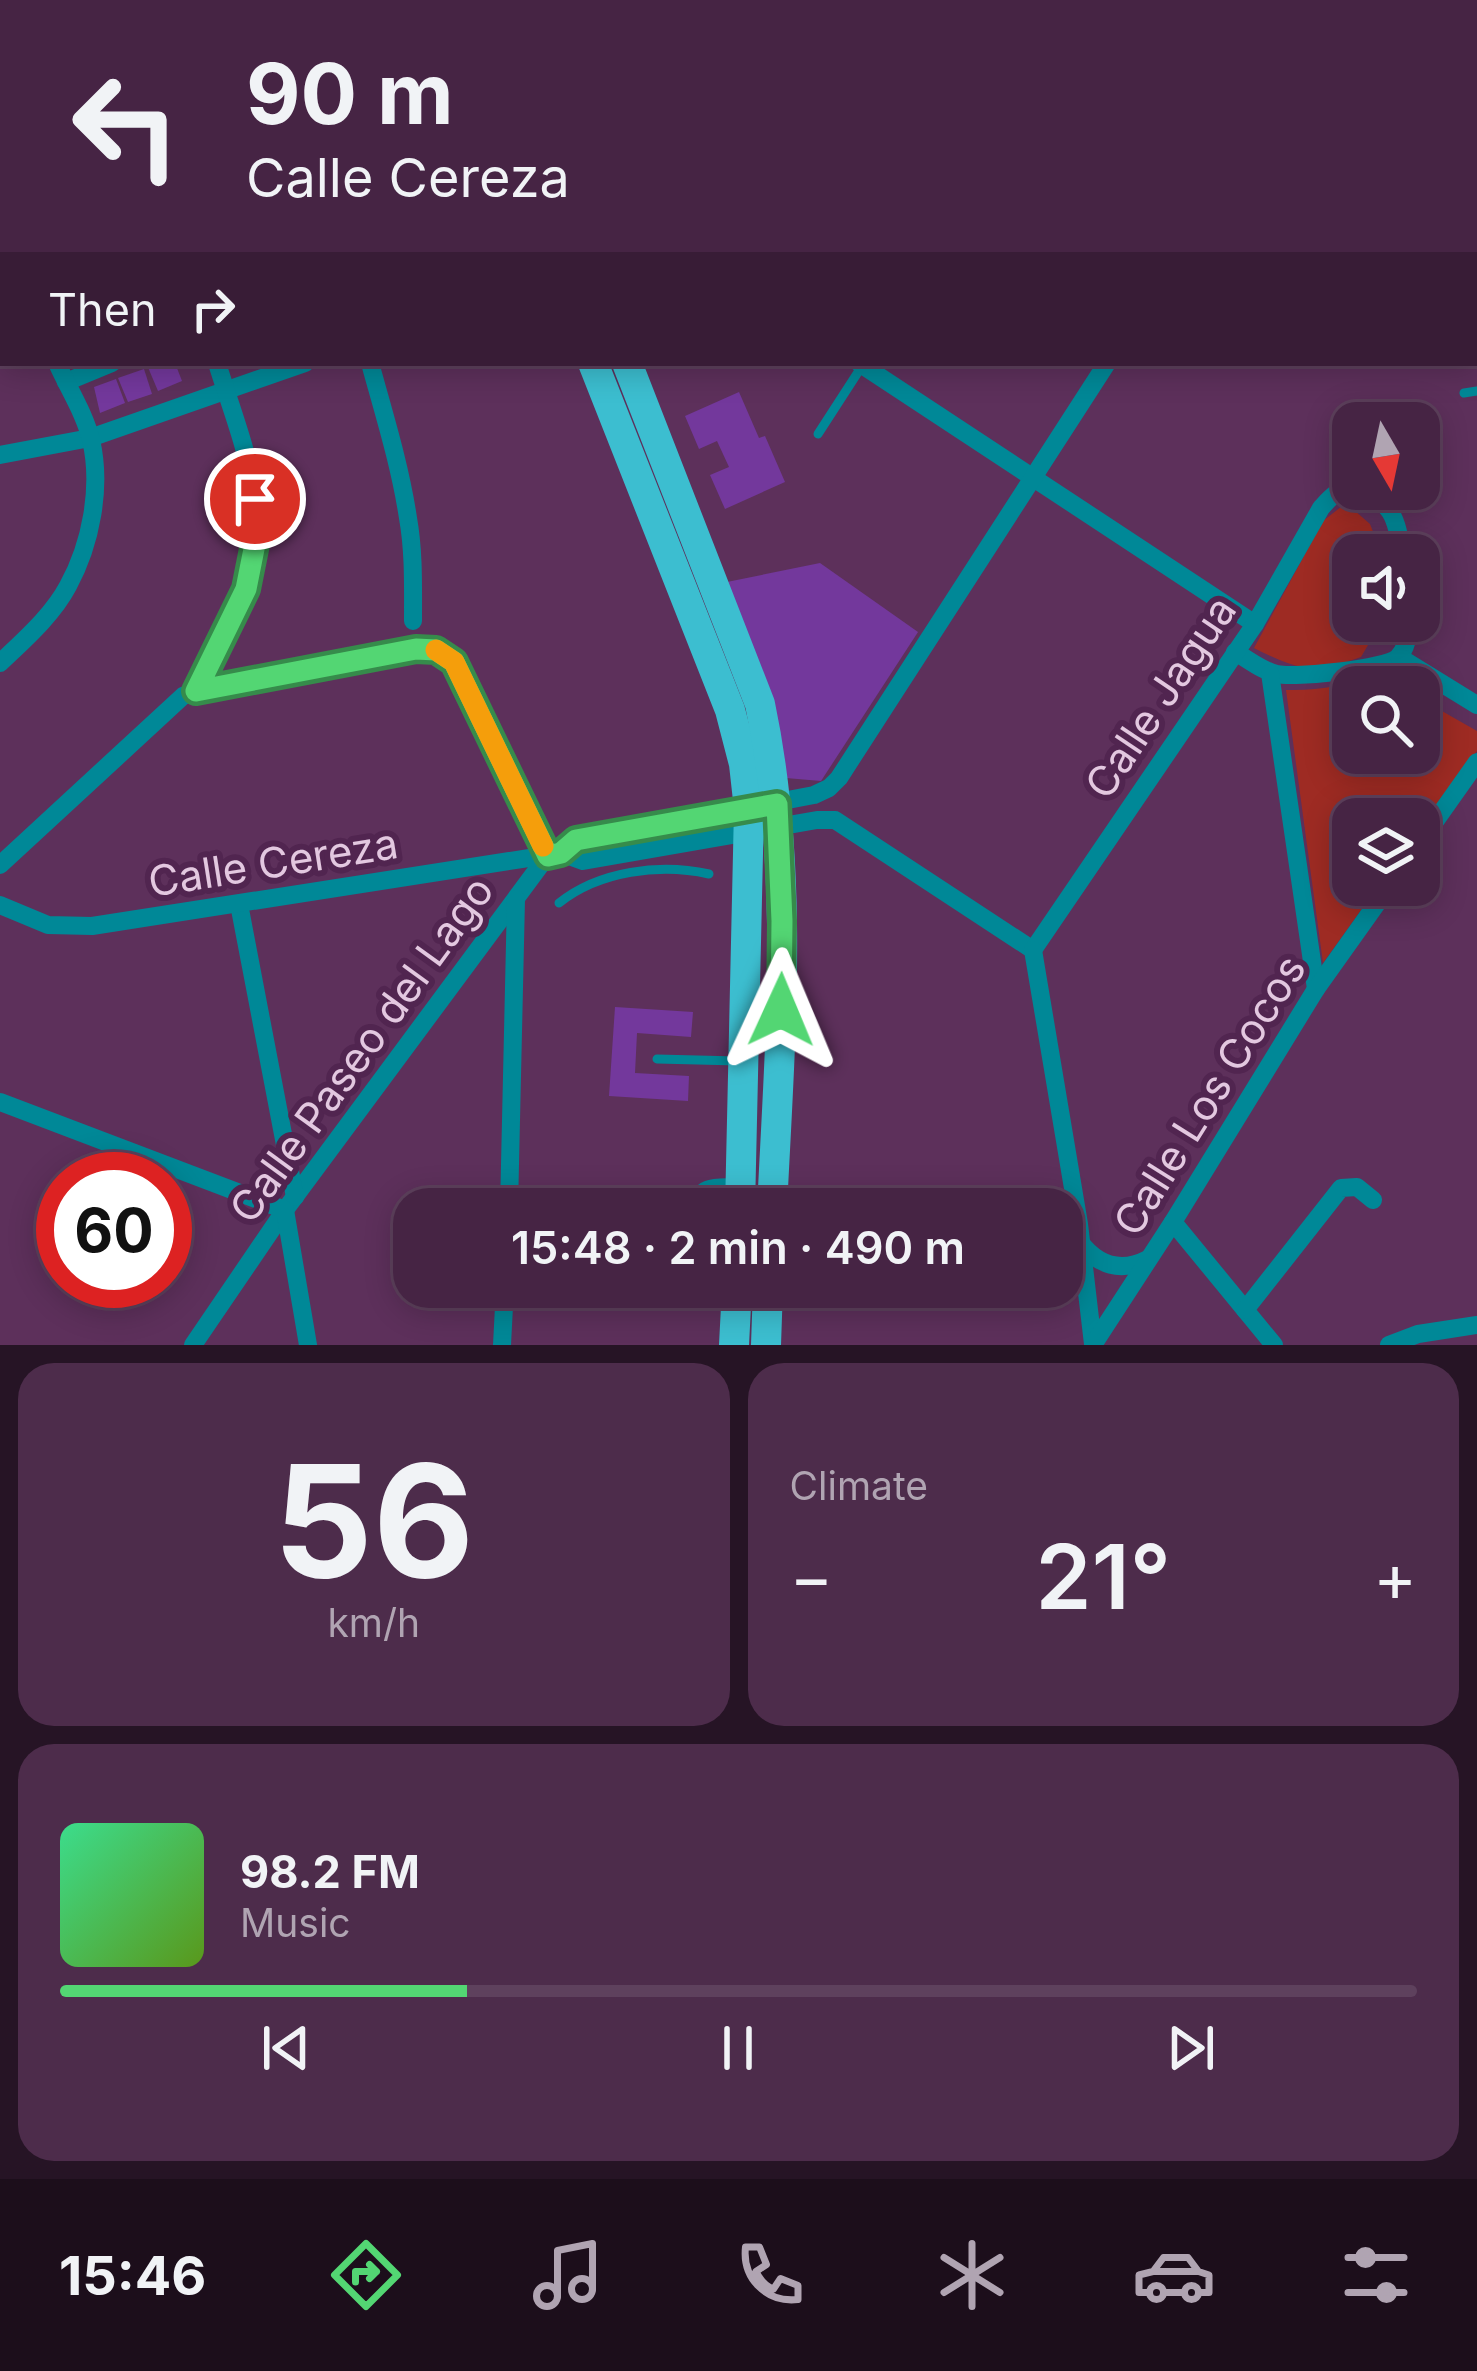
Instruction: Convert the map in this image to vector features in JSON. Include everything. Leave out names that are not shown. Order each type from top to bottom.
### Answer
[{"type":"main road","points":[[593,366],[730,710],[743,764],[764,818],[781,1010],[773,1188]]},
{"type":"main road","points":[[628,366],[760,704],[772,760],[743,1061],[740,1188]]},
{"type":"main road","points":[[734,1345],[736,1308]]},
{"type":"main road","points":[[766,1345],[767,1308]]},
{"type":"street","points":[[0,663],[38,626],[68,586],[82,550],[95,477],[91,438],[61,372],[95,366]]},
{"type":"street","points":[[196,691],[246,589],[258,529],[251,470],[218,366]]},
{"type":"street","points":[[0,455],[91,438],[295,366]]},
{"type":"street","points":[[371,366],[409,519],[413,621]]},
{"type":"street","points":[[864,366],[1255,624]]},
{"type":"street","points":[[764,818],[829,788],[839,778],[1105,366]]},
{"type":"street","name":"Calle Jagua","points":[[1033,950],[1255,624],[1332,496]]},
{"type":"street","points":[[1234,652],[1270,673],[1311,675],[1388,664],[1399,657],[1406,642]]},
{"type":"street","points":[[0,865],[183,696],[416,649],[436,650],[454,662],[555,854]]},
{"type":"street","points":[[1399,657],[1477,705]]},
{"type":"street","points":[[1270,673],[1316,989]]},
{"type":"street","points":[[1440,814],[1477,762]]},
{"type":"street","points":[[814,795],[818,820]]},
{"type":"street","points":[[764,818],[835,820],[1033,950],[1071,1188]]},
{"type":"street","name":"Calle Cereza","points":[[555,854],[576,840],[764,818]]},
{"type":"street","name":"Calle Cereza","points":[[0,904],[48,925],[68,927],[555,854],[583,861],[634,861],[764,818]]},
{"type":"street","name":"Calle Paseo del Lago","points":[[193,1345],[290,1204],[516,899],[555,854]]},
{"type":"street","points":[[509,1188],[516,899]]},
{"type":"street","points":[[239,904],[290,1204],[308,1345]]},
{"type":"street","name":"Calle Los Cocos","points":[[1093,1344],[1316,989],[1375,906]]},
{"type":"street","points":[[0,1102],[290,1204]]},
{"type":"street","points":[[1245,1310],[1341,1188],[1357,1187],[1372,1200]]},
{"type":"street","points":[[1173,1222],[1274,1345]]},
{"type":"street","points":[[1083,1245],[1095,1258],[1116,1267],[1148,1259]]},
{"type":"street","points":[[1083,1266],[1093,1344]]},
{"type":"street","points":[[502,1345],[504,1308]]},
{"type":"street","points":[[1389,1345],[1418,1334],[1477,1325]]},
{"type":"lane","points":[[818,434],[860,366]]},
{"type":"lane","points":[[1464,393],[1477,391]]},
{"type":"lane","points":[[559,903],[634,861],[710,874]]},
{"type":"lane","points":[[657,1059],[743,1061]]},
{"type":"shaded area","points":[[1337,510],[1354,510],[1374,534],[1332,534],[1332,642],[1370,642],[1361,657],[1306,668],[1254,648],[1323,521]]},
{"type":"shaded area","points":[[1332,686],[1332,774],[1440,774],[1440,710],[1477,731],[1477,751],[1440,802],[1440,798],[1332,798],[1332,906],[1364,906],[1323,963],[1286,690]]},
{"type":"building","points":[[147,366],[176,366],[182,381],[158,391]]},
{"type":"building","points":[[144,369],[152,394],[128,402],[118,378]]},
{"type":"building","points":[[116,379],[125,403],[100,413],[94,387]]},
{"type":"building","points":[[739,392],[785,482],[725,509],[710,475],[729,467],[717,441],[699,449],[685,416]]},
{"type":"building","points":[[820,563],[918,632],[821,781],[786,778],[727,582]]},
{"type":"building","points":[[615,1007],[693,1012],[691,1037],[637,1033],[635,1073],[689,1076],[688,1101],[609,1096]]},
{"type":"slow traffic","points":[[436,650],[454,662],[543,846]]},
{"type":"route","points":[[255,499],[258,529],[246,589],[196,691],[416,649],[436,650],[454,662],[548,856],[561,853],[576,840],[777,804],[781,1010]]}]
